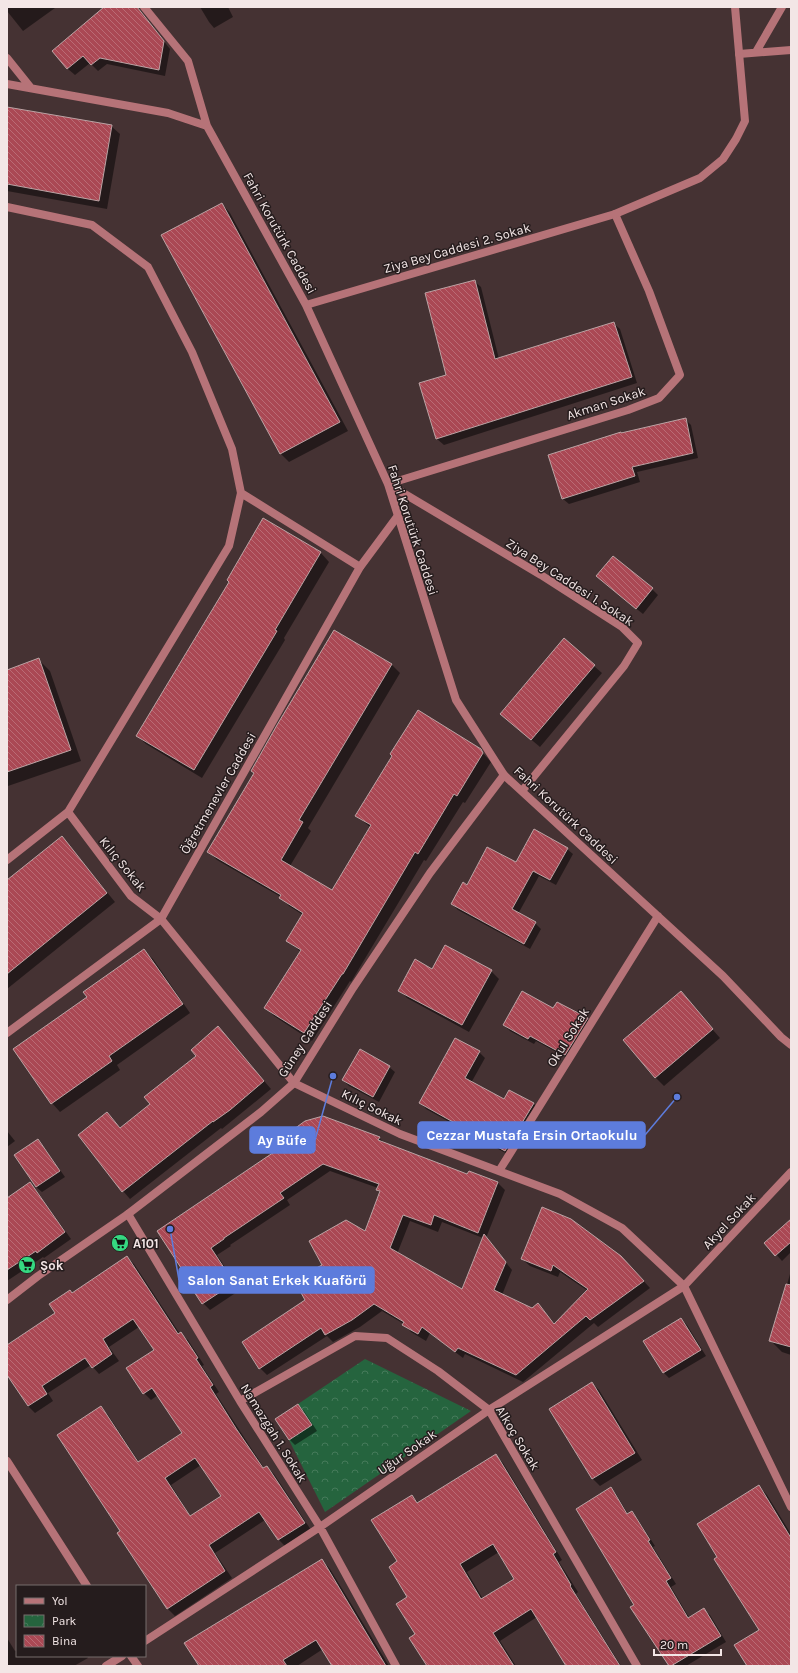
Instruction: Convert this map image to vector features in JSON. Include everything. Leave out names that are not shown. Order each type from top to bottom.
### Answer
[{"type":"street","name":"Fahri Korutürk Caddesi","points":[[144,7],[188,61],[207,126],[306,305],[388,484],[397,517],[456,700],[504,775],[723,976],[781,1037],[791,1045]]},
{"type":"street","name":"Ziya Bey Caddesi 2. Sokak","points":[[306,305],[615,214],[700,178],[723,159],[736,139],[745,121],[735,7]]},
{"type":"street","points":[[756,52],[782,7]]},
{"type":"street","points":[[739,54],[791,50]]},
{"type":"street","points":[[7,58],[30,88]]},
{"type":"street","points":[[7,84],[168,112],[207,126]]},
{"type":"street","points":[[7,207],[92,225],[148,268],[192,352],[232,449],[241,493],[229,546],[68,812],[7,860]]},
{"type":"street","name":"Akman Sokak","points":[[388,484],[635,408],[659,398],[680,375],[649,291],[615,214]]},
{"type":"street","name":"Ziya Bey Caddesi 1. Sokak","points":[[388,484],[541,575],[622,627],[638,643],[624,666],[522,791]]},
{"type":"street","points":[[241,493],[360,567]]},
{"type":"street","name":"Öğretmenevler Caddesi","points":[[7,1034],[161,919],[360,567],[397,517]]},
{"type":"street","name":"Güney Caddesi","points":[[7,1300],[38,1276],[128,1214],[262,1112],[294,1083],[353,988],[430,873],[504,775]]},
{"type":"street","name":"Kılıç Sokak","points":[[68,812],[131,896],[161,919],[294,1083],[400,1134],[560,1194],[622,1228],[684,1286]]},
{"type":"street","name":"Okul Sokak","points":[[499,1171],[658,916]]},
{"type":"street","name":"Akyel Sokak","points":[[684,1286],[791,1172]]},
{"type":"street","name":"Namazgah 1. Sokak","points":[[128,1214],[240,1401],[320,1527],[396,1666]]},
{"type":"street","points":[[684,1286],[791,1507]]},
{"type":"street","name":"Uğur Sokak","points":[[146,1640],[320,1527],[489,1410],[684,1286]]},
{"type":"street","name":"Alkoç Sokak","points":[[240,1401],[354,1336],[387,1338],[438,1371],[489,1410],[638,1666]]},
{"type":"street","points":[[7,1461],[85,1585]]},
{"type":"street","points":[[106,1666],[120,1657]]},
{"type":"street","points":[[132,1657],[138,1666]]},
{"type":"green space","points":[[365,1359],[471,1411],[325,1512],[289,1440],[312,1425],[298,1404]]},
{"type":"building","points":[[104,7],[137,7],[164,41],[159,70],[100,58],[91,65],[83,56],[67,69],[52,51]]},
{"type":"building","points":[[7,107],[112,125],[99,201],[7,184]]},
{"type":"building","points":[[222,203],[340,422],[280,454],[161,235]]},
{"type":"building","points":[[475,280],[495,359],[614,322],[632,377],[436,439],[419,383],[446,375],[425,293]]},
{"type":"building","points":[[686,418],[693,453],[632,467],[635,476],[562,499],[548,455],[621,432]]},
{"type":"building","points":[[263,518],[321,552],[275,630],[277,631],[194,770],[136,736],[229,582],[227,580]]},
{"type":"building","points":[[613,556],[653,588],[636,609],[596,576]]},
{"type":"building","points":[[334,630],[392,664],[299,820],[303,822],[281,860],[332,890],[371,825],[355,816],[392,756],[390,754],[418,710],[481,749],[483,753],[457,796],[454,794],[418,854],[415,852],[343,974],[304,1033],[264,1008],[301,950],[286,941],[303,913],[279,898],[281,895],[207,852],[254,773],[251,771],[277,725]]},
{"type":"building","points":[[564,638],[595,665],[531,740],[500,714]]},
{"type":"building","points":[[39,658],[71,750],[7,772],[7,670]]},
{"type":"building","points":[[534,829],[568,848],[550,880],[533,871],[512,909],[536,922],[524,944],[451,904],[463,882],[467,885],[487,847],[516,862]]},
{"type":"building","points":[[62,836],[107,893],[7,974],[7,880]]},
{"type":"building","points":[[445,945],[492,970],[462,1025],[398,991],[415,959],[432,969]]},
{"type":"building","points":[[144,949],[183,1004],[109,1056],[112,1061],[51,1104],[13,1049],[87,997],[83,992]]},
{"type":"building","points":[[522,991],[553,1008],[557,1002],[588,1018],[565,1055],[530,1036],[528,1039],[503,1025]]},
{"type":"building","points":[[681,991],[713,1029],[655,1078],[623,1040]]},
{"type":"building","points":[[218,1026],[264,1081],[230,1110],[213,1121],[122,1192],[78,1135],[107,1112],[120,1128],[150,1104],[144,1097],[196,1056],[191,1050]]},
{"type":"building","points":[[455,1038],[480,1051],[465,1078],[504,1099],[509,1090],[534,1103],[505,1151],[419,1103]]},
{"type":"building","points":[[360,1049],[390,1066],[373,1097],[342,1080]]},
{"type":"building","points":[[323,1116],[380,1137],[378,1140],[467,1174],[469,1171],[498,1182],[478,1233],[434,1215],[431,1225],[403,1215],[390,1248],[462,1289],[484,1234],[506,1262],[494,1290],[532,1308],[538,1303],[554,1324],[588,1289],[553,1265],[551,1271],[521,1259],[542,1207],[571,1219],[621,1256],[644,1281],[590,1320],[586,1316],[516,1375],[458,1348],[455,1352],[422,1327],[418,1334],[402,1325],[404,1322],[374,1304],[352,1320],[325,1335],[321,1328],[259,1369],[242,1342],[305,1300],[294,1280],[322,1265],[309,1241],[346,1220],[365,1231],[380,1191],[376,1190],[379,1184],[323,1164],[280,1193],[284,1198],[211,1248],[234,1283],[202,1304],[183,1275],[185,1274],[157,1231],[283,1146],[279,1140],[305,1121]]},
{"type":"building","points":[[38,1139],[60,1171],[36,1187],[14,1155]]},
{"type":"building","points":[[30,1182],[65,1232],[37,1253],[36,1251],[7,1270],[7,1198]]},
{"type":"building","points":[[791,1219],[791,1242],[775,1256],[764,1243]]},
{"type":"building","points":[[127,1256],[178,1334],[181,1332],[198,1358],[196,1359],[213,1385],[210,1387],[237,1430],[263,1468],[267,1466],[305,1523],[278,1540],[259,1512],[209,1545],[225,1571],[167,1609],[117,1533],[120,1531],[57,1435],[101,1406],[138,1462],[182,1433],[152,1388],[143,1394],[126,1368],[154,1350],[133,1319],[103,1339],[112,1354],[92,1368],[85,1358],[42,1386],[47,1394],[28,1406],[7,1375],[7,1345],[55,1313],[49,1304],[70,1290],[72,1293]],"holes":[[[195,1458],[221,1496],[190,1516],[165,1478]]]},
{"type":"building","points":[[786,1284],[791,1285],[791,1347],[769,1341]]},
{"type":"building","points":[[681,1318],[701,1350],[663,1373],[643,1341]]},
{"type":"building","points":[[592,1382],[635,1453],[592,1479],[549,1409]]},
{"type":"building","points":[[298,1404],[312,1425],[289,1440],[275,1419]]},
{"type":"building","points":[[496,1454],[556,1552],[553,1554],[571,1585],[570,1586],[620,1666],[566,1666],[531,1609],[493,1633],[514,1666],[427,1666],[409,1638],[415,1634],[396,1604],[407,1597],[389,1567],[397,1561],[371,1520],[412,1495],[417,1503]],"holes":[[[493,1544],[514,1579],[481,1599],[460,1564]]]},
{"type":"building","points":[[759,1485],[791,1538],[791,1666],[747,1666],[734,1645],[759,1630],[714,1559],[717,1557],[697,1524]]},
{"type":"building","points":[[611,1487],[627,1514],[632,1511],[650,1540],[648,1541],[671,1578],[666,1581],[688,1618],[704,1608],[721,1636],[671,1666],[669,1666],[630,1607],[634,1605],[576,1509]]},
{"type":"building","points":[[322,1559],[386,1666],[332,1666],[316,1640],[283,1660],[287,1666],[199,1666],[184,1643]]},
{"type":"place","name":"Ay Büfe","points":[[333,1076]]},
{"type":"place","name":"Cezzar Mustafa Ersin Ortaokulu","points":[[677,1097]]},
{"type":"place","name":"Salon Sanat Erkek Kuaförü","points":[[170,1229]]},
{"type":"place","name":"A101","points":[[120,1243]]},
{"type":"place","name":"Şok","points":[[27,1265]]}]
